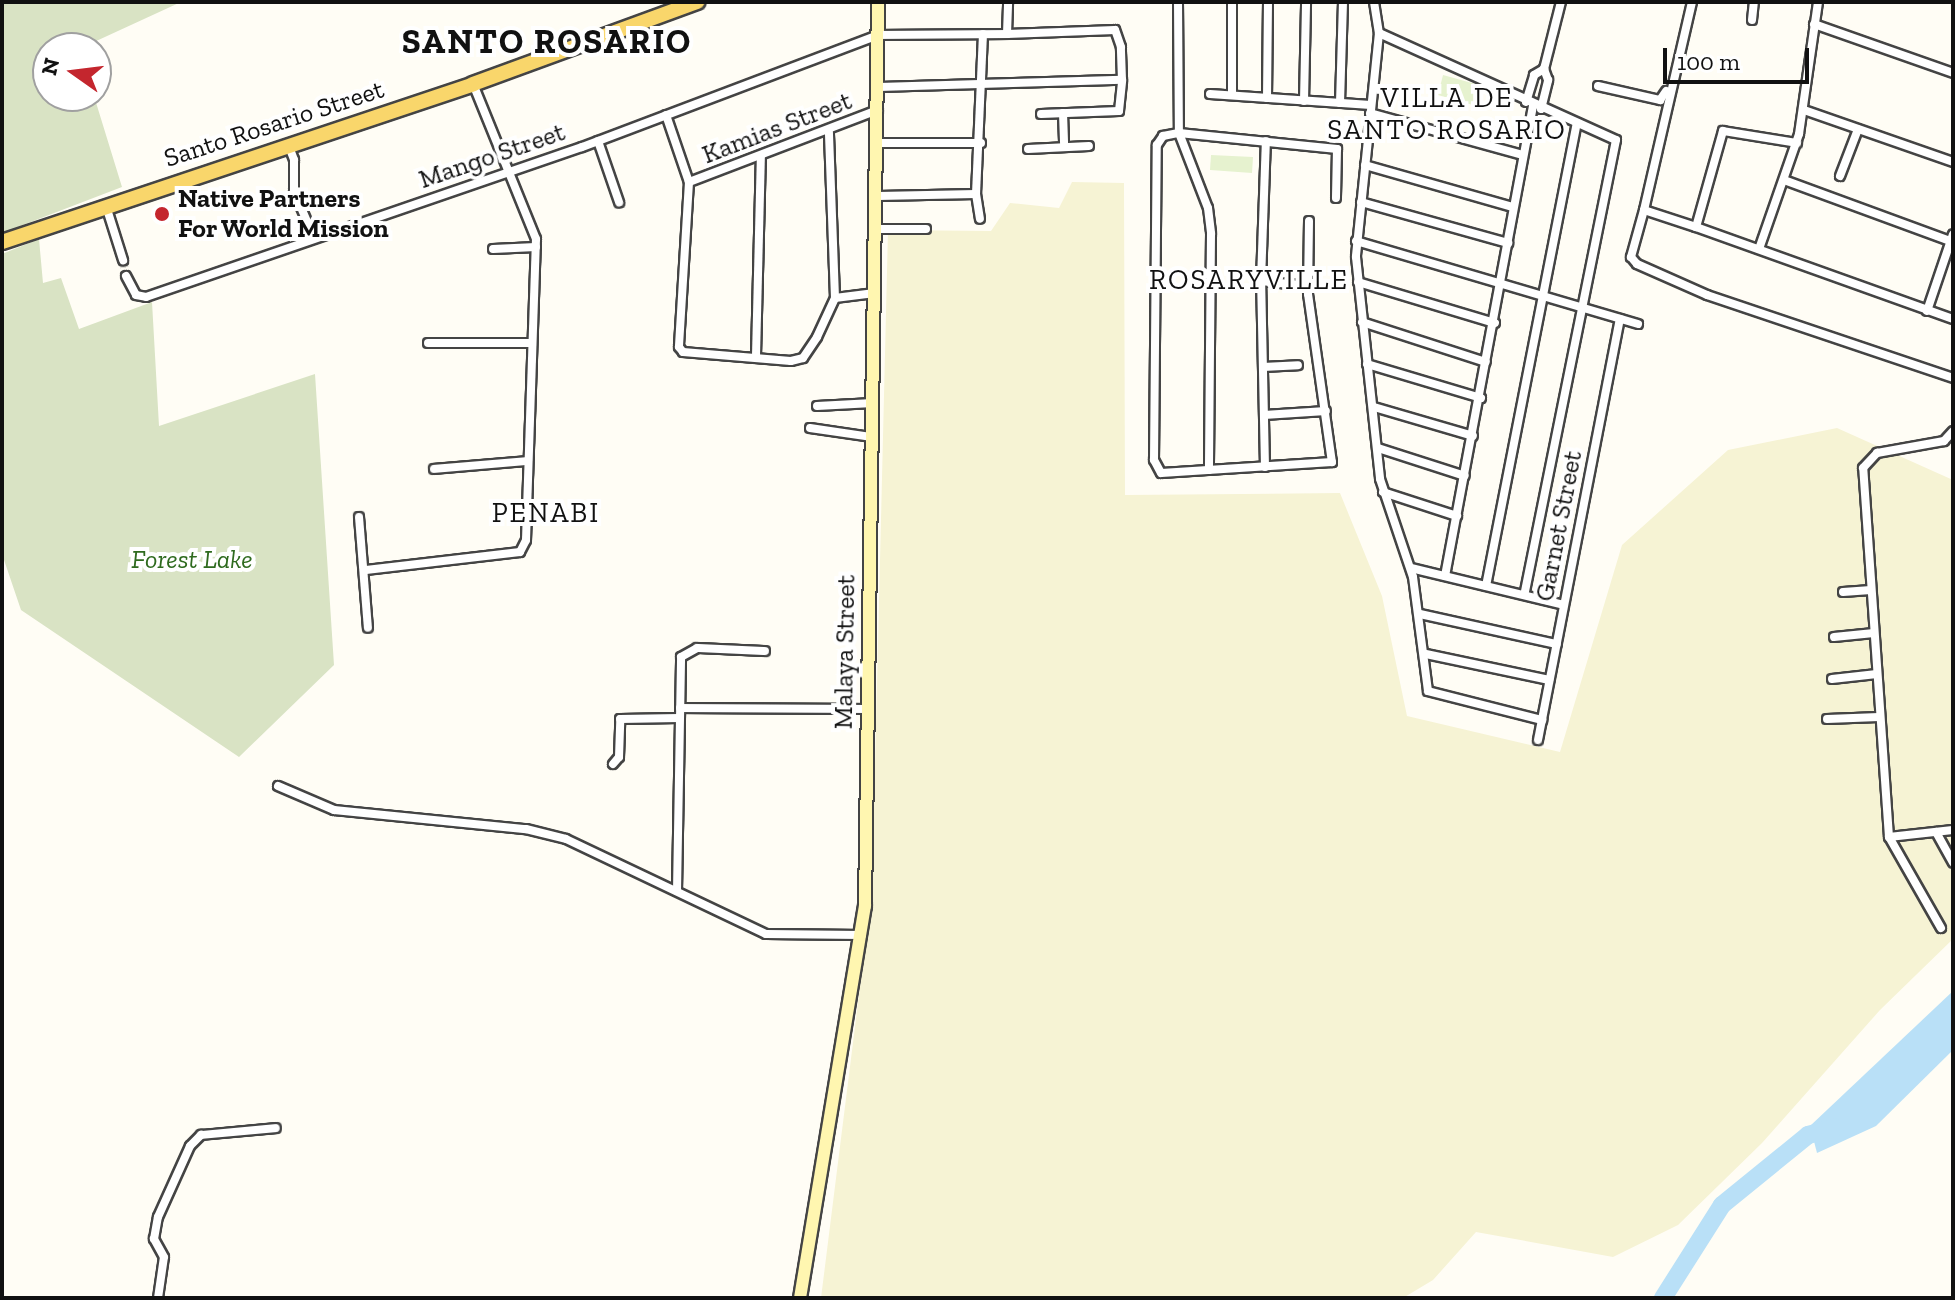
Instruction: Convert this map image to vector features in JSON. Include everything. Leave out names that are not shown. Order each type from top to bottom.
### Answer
[{"type":"main road","name":"Santo Rosario Street","points":[[2,242],[473,84],[697,2]]},
{"type":"street","name":"Malaya Street","points":[[800,1298],[862,935],[878,229],[878,2]]},
{"type":"street","points":[[1007,34],[1008,2]]},
{"type":"street","points":[[1178,2],[1179,133],[1208,208],[1211,234],[1209,470]]},
{"type":"street","points":[[1232,2],[1232,94]]},
{"type":"street","points":[[1267,98],[1268,2]]},
{"type":"street","points":[[1304,101],[1306,2]]},
{"type":"street","points":[[1340,103],[1343,2]]},
{"type":"street","points":[[1374,2],[1379,33],[1356,241],[1358,282],[1383,492],[1411,568],[1426,654],[1429,694],[1542,720]]},
{"type":"street","points":[[1533,106],[1548,80],[1544,69],[1561,2]]},
{"type":"street","points":[[1692,2],[1631,257],[1637,264],[1707,295],[1953,378]]},
{"type":"street","points":[[1752,20],[1754,2]]},
{"type":"street","points":[[1759,249],[1797,143],[1818,2]]},
{"type":"street","points":[[1814,24],[1953,73]]},
{"type":"street","points":[[879,35],[1115,30],[1121,47],[1119,111],[1041,114]]},
{"type":"street","points":[[1379,33],[1533,106],[1616,140],[1524,595]]},
{"type":"street","points":[[980,219],[976,194],[981,143],[983,34]]},
{"type":"street","name":"Mango Street","points":[[126,276],[136,295],[146,297],[598,141],[879,35]]},
{"type":"street","points":[[1445,576],[1495,323],[1512,207],[1533,106],[1534,75],[1544,69]]},
{"type":"street","points":[[879,87],[982,87],[1122,80]]},
{"type":"street","points":[[1598,86],[1660,100],[1673,83]]},
{"type":"street","points":[[366,570],[520,552],[527,529],[530,343],[536,247],[531,224],[505,172],[473,84]]},
{"type":"street","points":[[1210,94],[1340,103],[1371,109],[1522,155]]},
{"type":"street","name":"Kamias Street","points":[[689,182],[829,132],[878,110]]},
{"type":"street","points":[[1804,110],[1953,162]]},
{"type":"street","points":[[1063,113],[1064,147]]},
{"type":"street","points":[[666,115],[689,182],[679,347],[692,352],[803,358],[835,298],[829,132]]},
{"type":"street","points":[[1486,586],[1577,123]]},
{"type":"street","points":[[1840,176],[1858,129]]},
{"type":"street","points":[[1696,227],[1723,131],[1797,143]]},
{"type":"street","points":[[1309,221],[1308,286],[1332,462],[1161,473],[1154,460],[1154,152],[1163,136],[1179,133],[1337,149],[1336,198]]},
{"type":"street","points":[[598,141],[619,202]]},
{"type":"street","points":[[1265,467],[1261,281],[1266,141]]},
{"type":"street","points":[[879,143],[981,143]]},
{"type":"street","points":[[288,144],[294,191],[314,238]]},
{"type":"street","points":[[1028,149],[1089,146]]},
{"type":"street","points":[[756,356],[761,157]]},
{"type":"street","points":[[1365,165],[1512,207]]},
{"type":"street","points":[[1784,180],[1952,238],[1927,311]]},
{"type":"street","points":[[878,196],[976,194]]},
{"type":"street","points":[[1361,202],[1508,243]]},
{"type":"street","points":[[106,206],[123,260]]},
{"type":"street","points":[[1644,210],[1953,319]]},
{"type":"street","points":[[878,229],[926,229]]},
{"type":"street","points":[[1356,241],[1638,324]]},
{"type":"street","points":[[493,249],[536,247]]},
{"type":"street","points":[[1261,281],[1308,286]]},
{"type":"street","points":[[1358,282],[1495,323]]},
{"type":"street","points":[[835,298],[876,293]]},
{"type":"street","name":"Garnet Street","points":[[1538,740],[1620,319]]},
{"type":"street","points":[[1362,322],[1486,362]]},
{"type":"street","points":[[428,343],[530,343]]},
{"type":"street","points":[[1367,364],[1481,398]]},
{"type":"street","points":[[1263,367],[1298,365]]},
{"type":"street","points":[[817,406],[873,403]]},
{"type":"street","points":[[1374,407],[1473,436]]},
{"type":"street","points":[[1264,415],[1326,411]]},
{"type":"street","points":[[810,428],[872,437]]},
{"type":"street","points":[[1941,928],[1889,837],[1871,590],[1866,461],[1877,453],[1944,441],[1953,431]]},
{"type":"street","points":[[1378,448],[1465,476]]},
{"type":"street","points":[[434,469],[528,461]]},
{"type":"street","points":[[1383,492],[1457,516]]},
{"type":"street","points":[[359,517],[366,570],[368,628]]},
{"type":"street","points":[[1411,568],[1564,605]]},
{"type":"street","points":[[1843,592],[1871,590]]},
{"type":"street","points":[[1420,614],[1557,644]]},
{"type":"street","points":[[1834,637],[1874,633]]},
{"type":"street","points":[[677,891],[680,713],[685,652],[765,651]]},
{"type":"street","points":[[1426,654],[1549,680]]},
{"type":"street","points":[[1832,679],[1877,674]]},
{"type":"street","points":[[613,764],[619,757],[620,719],[680,713],[866,709]]},
{"type":"street","points":[[1827,719],[1879,717]]},
{"type":"street","points":[[278,786],[334,810],[526,829],[566,839],[766,934],[862,935]]},
{"type":"street","points":[[1889,837],[1953,830]]},
{"type":"street","points":[[1936,832],[1953,863]]},
{"type":"street","points":[[158,1298],[164,1257],[154,1239],[158,1217],[190,1146],[201,1135],[276,1128]]},
{"type":"shaded area","points":[[1072,182],[1124,183],[1125,495],[1340,493],[1382,596],[1407,716],[1560,752],[1622,545],[1728,450],[1837,428],[1953,480],[1953,939],[1880,1010],[1762,1143],[1678,1225],[1613,1257],[1476,1232],[1433,1280],[1403,1298],[821,1298],[872,891],[888,230],[991,231],[1010,203],[1059,208]]},
{"type":"green space","points":[[2,2],[181,2],[112,34],[32,32],[32,112],[99,112],[122,187],[2,233]]},
{"type":"green space","points":[[1443,75],[1479,85],[1473,105],[1438,95]]},
{"type":"green space","points":[[1211,155],[1253,157],[1252,173],[1210,170]]},
{"type":"green space","name":"Forest Lake","points":[[39,239],[43,283],[61,278],[79,329],[152,302],[159,426],[315,374],[334,665],[239,757],[21,610],[2,554],[2,254]]},
{"type":"water","points":[[1953,991],[1953,1050],[1876,1126],[1817,1153],[1810,1126]]},
{"type":"waterway","points":[[1663,1298],[1722,1205],[1808,1135],[1835,1128]]},
{"type":"tunnel","points":[[123,260],[126,276]]},
{"type":"place","name":"Native Partners For World Mission","points":[[162,214]]},
{"type":"district","name":"SANTO ROSARIO","points":[[547,42]]},
{"type":"district","name":"VILLA DE SANTO ROSARIO","points":[[1447,114]]},
{"type":"district","name":"ROSARYVILLE","points":[[1249,280]]},
{"type":"district","name":"PENABI","points":[[546,513]]}]
